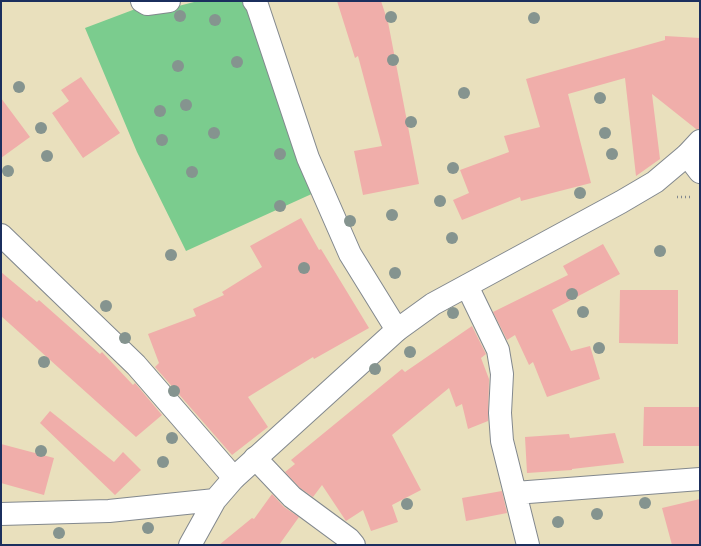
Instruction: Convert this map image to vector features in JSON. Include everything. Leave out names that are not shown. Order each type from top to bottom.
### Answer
[{"type":"street","points":[[142,1],[147,4],[169,1]]},
{"type":"street","points":[[254,1],[315,173],[350,254],[397,330]]},
{"type":"street","points":[[190,545],[215,500],[234,478],[397,330],[433,304],[656,182],[694,148],[700,172]]},
{"type":"street","points":[[1,235],[136,365],[234,478]]},
{"type":"street","points":[[467,286],[498,350],[502,374],[500,414],[502,441],[528,545]]},
{"type":"street","points":[[255,458],[292,497],[349,539],[354,545]]},
{"type":"street","points":[[515,493],[700,479]]},
{"type":"street","points":[[1,514],[109,511],[215,500]]},
{"type":"green space","points":[[198,1],[242,1],[251,8],[316,192],[186,251],[137,152],[85,28],[138,8],[151,13]]},
{"type":"building","points":[[337,1],[381,1],[388,22],[419,184],[363,195],[354,151],[382,146],[358,56],[355,58]]},
{"type":"building","points":[[665,36],[700,38],[700,129],[696,129],[652,94],[660,159],[636,176],[625,78],[568,94],[591,183],[521,201],[520,197],[462,220],[453,200],[469,193],[460,170],[509,152],[504,136],[540,127],[526,79],[665,40]]},
{"type":"building","points":[[81,77],[120,133],[83,158],[52,113],[69,101],[61,90]]},
{"type":"building","points":[[1,98],[30,137],[1,158]]},
{"type":"building","points":[[301,218],[319,250],[321,249],[369,328],[314,359],[313,357],[248,397],[268,427],[232,455],[155,367],[159,363],[148,334],[196,316],[193,309],[224,295],[222,292],[262,267],[250,246]]},
{"type":"building","points":[[603,244],[620,274],[552,310],[571,351],[590,346],[600,379],[547,397],[533,362],[529,365],[515,335],[507,340],[493,312],[568,275],[563,266]]},
{"type":"building","points":[[1,272],[37,302],[39,300],[100,354],[102,352],[133,385],[135,383],[162,415],[136,437],[1,316]]},
{"type":"building","points":[[620,290],[678,290],[678,344],[619,343]]},
{"type":"building","points":[[472,326],[486,354],[481,358],[489,379],[488,421],[468,429],[462,404],[456,407],[449,388],[392,435],[421,490],[392,505],[398,522],[371,531],[363,510],[346,521],[322,485],[313,497],[300,488],[285,472],[295,464],[291,460],[402,369],[405,372]]},
{"type":"building","points":[[644,407],[700,407],[700,446],[643,446]]},
{"type":"building","points":[[50,411],[114,462],[123,452],[141,470],[115,495],[40,423]]},
{"type":"building","points":[[615,433],[624,463],[572,470],[527,473],[525,437],[569,434],[570,438]]},
{"type":"building","points":[[1,444],[54,458],[44,495],[1,483]]},
{"type":"building","points":[[502,491],[507,513],[466,521],[462,498]]},
{"type":"building","points":[[272,494],[284,507],[299,517],[279,545],[219,545],[252,518],[254,519]]},
{"type":"building","points":[[700,499],[700,545],[672,545],[662,508]]}]
